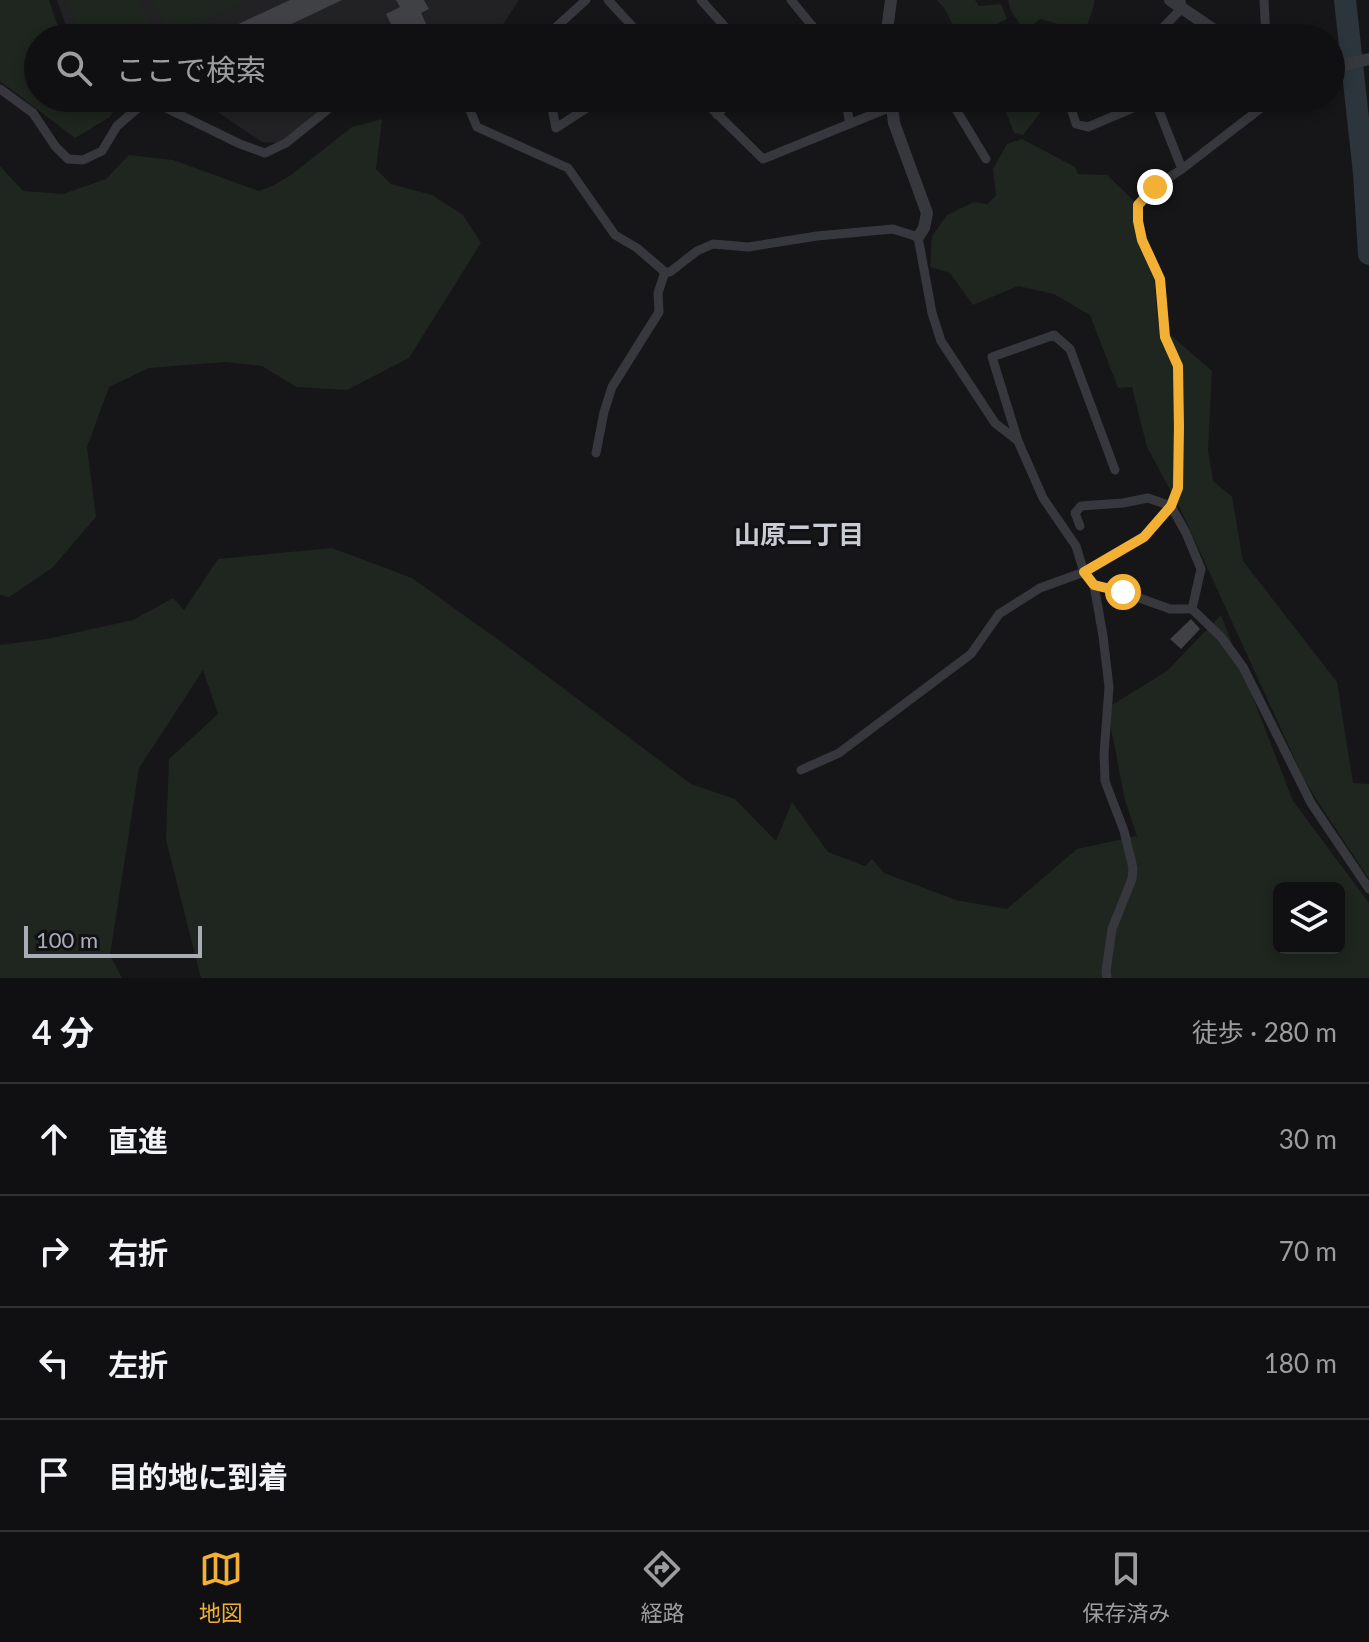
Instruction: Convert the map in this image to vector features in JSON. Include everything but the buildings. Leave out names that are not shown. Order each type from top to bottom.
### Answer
[{"type":"street","points":[[559,24],[586,0]]},
{"type":"street","points":[[608,0],[630,24]]},
{"type":"street","points":[[701,0],[722,24]]},
{"type":"street","points":[[791,0],[811,24]]},
{"type":"street","points":[[1170,0],[1182,4],[1208,24]]},
{"type":"street","points":[[1264,0],[1265,24]]},
{"type":"street","points":[[887,24],[889,1]]},
{"type":"street","points":[[1165,24],[1182,4]]},
{"type":"street","points":[[1345,65],[1369,59]]},
{"type":"street","points":[[0,89],[24,106]]},
{"type":"street","points":[[32,112],[68,159],[83,160],[102,151],[117,126],[133,112]]},
{"type":"street","points":[[174,112],[265,153],[286,143],[325,112]]},
{"type":"street","points":[[471,112],[477,127],[568,168],[615,235],[637,248],[665,272],[670,272],[697,251],[713,244],[748,247],[817,236],[893,229],[918,237]]},
{"type":"street","points":[[553,112],[556,128],[581,112]]},
{"type":"street","points":[[714,112],[763,159],[873,112]]},
{"type":"street","points":[[717,115],[720,112]]},
{"type":"street","points":[[848,112],[850,124]]},
{"type":"street","points":[[892,112],[927,213],[924,228],[918,237],[932,313],[941,341],[995,423],[1018,441]]},
{"type":"street","points":[[957,112],[986,159]]},
{"type":"street","points":[[1072,112],[1076,124],[1088,127],[1123,112]]},
{"type":"street","points":[[1159,112],[1182,169]]},
{"type":"street","points":[[801,770],[839,753],[971,654],[999,614],[1040,588],[1084,572],[1144,537],[1171,506],[1178,488],[1178,366],[1165,337],[1160,279],[1142,240],[1138,205],[1155,187],[1256,112]]},
{"type":"street","points":[[596,453],[612,387],[659,312],[658,293],[665,272]]},
{"type":"street","points":[[1107,978],[1112,929],[1132,879],[1133,868],[1124,831],[1105,781],[1109,687],[1094,585],[1084,572],[1076,546],[1043,498],[1018,441],[992,357],[1054,335],[1070,349],[1115,470]]},
{"type":"street","points":[[1080,526],[1075,513],[1081,506],[1148,498],[1171,506],[1201,569],[1192,609]]},
{"type":"street","points":[[1094,585],[1170,609],[1192,609],[1221,637],[1243,667],[1311,803],[1369,889]]},
{"type":"shaded area","points":[[0,0],[49,0],[57,24],[24,24],[24,99],[0,81]]},
{"type":"shaded area","points":[[57,0],[519,0],[503,24],[65,24]]},
{"type":"shaded area","points":[[66,0],[138,0],[149,24],[77,24]]},
{"type":"shaded area","points":[[152,0],[248,0],[198,24],[164,24]]},
{"type":"shaded area","points":[[937,0],[975,0],[979,6],[1001,4],[1007,19],[997,24],[953,24]]},
{"type":"shaded area","points":[[1008,0],[1094,0],[1088,24],[1058,24],[1040,19],[1034,24],[1020,24]]},
{"type":"shaded area","points":[[41,112],[113,112],[110,117],[75,138]]},
{"type":"shaded area","points":[[218,112],[319,112],[280,143],[262,142]]},
{"type":"shaded area","points":[[1006,112],[1041,112],[1023,135],[1014,133]]},
{"type":"shaded area","points":[[382,119],[376,169],[391,184],[432,195],[463,215],[481,243],[409,358],[347,390],[296,387],[262,366],[225,362],[149,368],[109,387],[87,447],[96,517],[52,568],[9,597],[0,595],[0,166],[23,191],[63,194],[106,179],[129,155],[173,160],[259,191],[291,175],[352,127]]},
{"type":"shaded area","points":[[1022,139],[1075,167],[1078,174],[1107,175],[1133,200],[1138,241],[1154,275],[1158,324],[1212,371],[1208,450],[1213,481],[1232,497],[1243,561],[1337,682],[1353,783],[1369,784],[1369,879],[1303,777],[1180,508],[1147,447],[1132,387],[1118,388],[1090,315],[1054,294],[1018,286],[973,305],[950,273],[930,267],[932,236],[947,215],[974,202],[987,204],[996,196],[993,169],[1007,144]]},
{"type":"shaded area","points":[[332,548],[412,578],[691,784],[735,799],[776,841],[792,802],[828,852],[865,866],[872,859],[884,873],[956,900],[1007,909],[1077,849],[1137,836],[1125,800],[1107,708],[1167,671],[1221,615],[1293,801],[1369,903],[1369,978],[201,978],[166,840],[169,759],[218,714],[203,670],[139,768],[110,955],[122,978],[0,978],[0,645],[47,639],[133,620],[173,598],[184,610],[218,559]]},
{"type":"waterway","points":[[1345,0],[1364,173],[1369,254]]},
{"type":"district","name":"山原二丁目","points":[[799,534]]},
{"type":"route","points":[[1123,592],[1094,585],[1084,572],[1144,537],[1171,506],[1178,488],[1178,366],[1165,337],[1160,279],[1142,240],[1138,221],[1138,205],[1155,187]]}]
